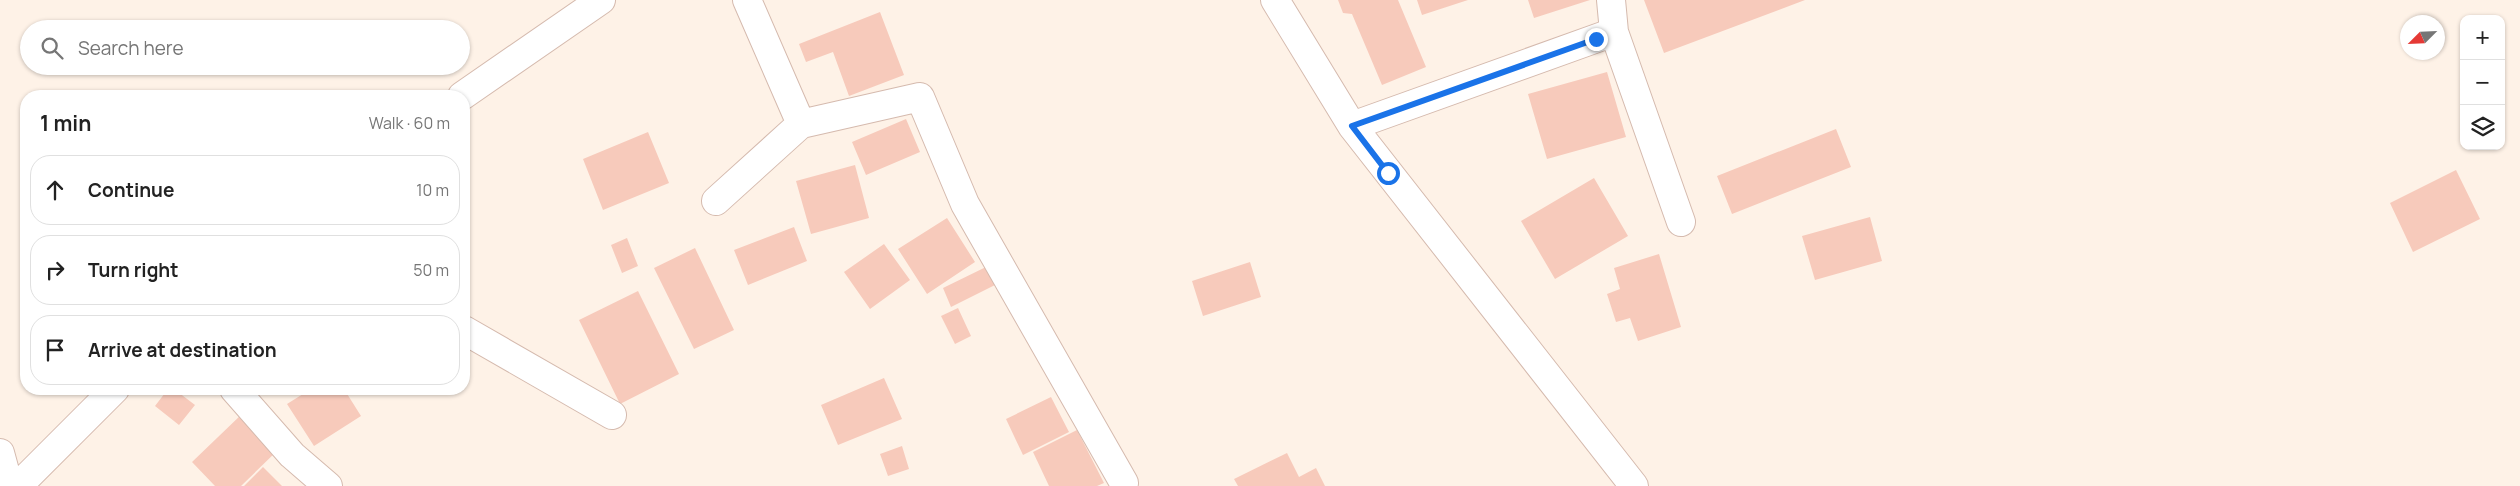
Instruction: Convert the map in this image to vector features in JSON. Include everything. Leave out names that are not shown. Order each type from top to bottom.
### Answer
[{"type":"street","points":[[470,90],[601,0]]},
{"type":"street","points":[[747,0],[801,124]]},
{"type":"street","points":[[1275,0],[1352,126],[1634,486]]},
{"type":"street","points":[[1611,0],[1614,32],[1681,222]]},
{"type":"street","points":[[1352,126],[1614,32]]},
{"type":"street","points":[[716,201],[801,124],[920,97],[965,204],[1124,483]]},
{"type":"street","points":[[470,333],[612,415]]},
{"type":"street","points":[[18,486],[109,395]]},
{"type":"street","points":[[239,395],[292,455],[328,486]]},
{"type":"street","points":[[0,453],[10,486]]},
{"type":"building","points":[[1338,0],[1398,0],[1426,67],[1382,85],[1352,14],[1343,13]]},
{"type":"building","points":[[1417,0],[1468,0],[1422,15]]},
{"type":"building","points":[[1528,0],[1590,0],[1534,18]]},
{"type":"building","points":[[1644,0],[1805,0],[1664,53]]},
{"type":"building","points":[[880,12],[904,75],[849,96],[833,52],[806,62],[799,44]]},
{"type":"building","points":[[1607,72],[1626,137],[1547,159],[1528,94]]},
{"type":"building","points":[[906,119],[920,152],[866,175],[852,142]]},
{"type":"building","points":[[1836,129],[1851,167],[1732,214],[1717,176]]},
{"type":"building","points":[[648,132],[669,183],[603,210],[583,159]]},
{"type":"building","points":[[855,165],[869,218],[811,234],[796,181]]},
{"type":"building","points":[[2456,170],[2480,219],[2413,252],[2390,203]]},
{"type":"building","points":[[1594,178],[1628,236],[1555,279],[1521,221]]},
{"type":"building","points":[[1870,217],[1882,261],[1815,280],[1802,236]]},
{"type":"building","points":[[947,218],[975,262],[927,294],[898,249]]},
{"type":"building","points":[[794,227],[807,261],[748,285],[734,250]]},
{"type":"building","points":[[627,238],[638,266],[622,273],[611,245]]},
{"type":"building","points":[[884,244],[910,280],[870,309],[844,272]]},
{"type":"building","points":[[695,248],[734,330],[694,349],[654,268]]},
{"type":"building","points":[[1659,254],[1681,327],[1638,341],[1630,318],[1616,322],[1607,294],[1620,289],[1614,268]]},
{"type":"building","points":[[1250,262],[1261,297],[1203,316],[1192,281]]},
{"type":"building","points":[[988,266],[997,284],[951,307],[943,288]]},
{"type":"building","points":[[638,291],[679,374],[620,404],[579,320]]},
{"type":"building","points":[[958,308],[971,336],[955,344],[941,316]]},
{"type":"building","points":[[884,378],[902,419],[838,445],[821,405]]},
{"type":"building","points":[[163,395],[182,395],[195,405],[179,425],[155,406]]},
{"type":"building","points":[[301,395],[348,395],[361,416],[314,446],[287,404]]},
{"type":"building","points":[[1051,397],[1069,432],[1023,455],[1006,419]]},
{"type":"building","points":[[243,413],[278,450],[241,486],[215,486],[192,462]]},
{"type":"building","points":[[1077,430],[1104,483],[1097,486],[1049,486],[1033,452]]},
{"type":"building","points":[[902,446],[909,469],[888,476],[880,454]]},
{"type":"building","points":[[1287,453],[1299,477],[1316,468],[1325,486],[1238,486],[1234,479]]},
{"type":"building","points":[[263,467],[282,486],[244,486]]},
{"type":"route","points":[[1388,173],[1352,126],[1596,39]]}]
